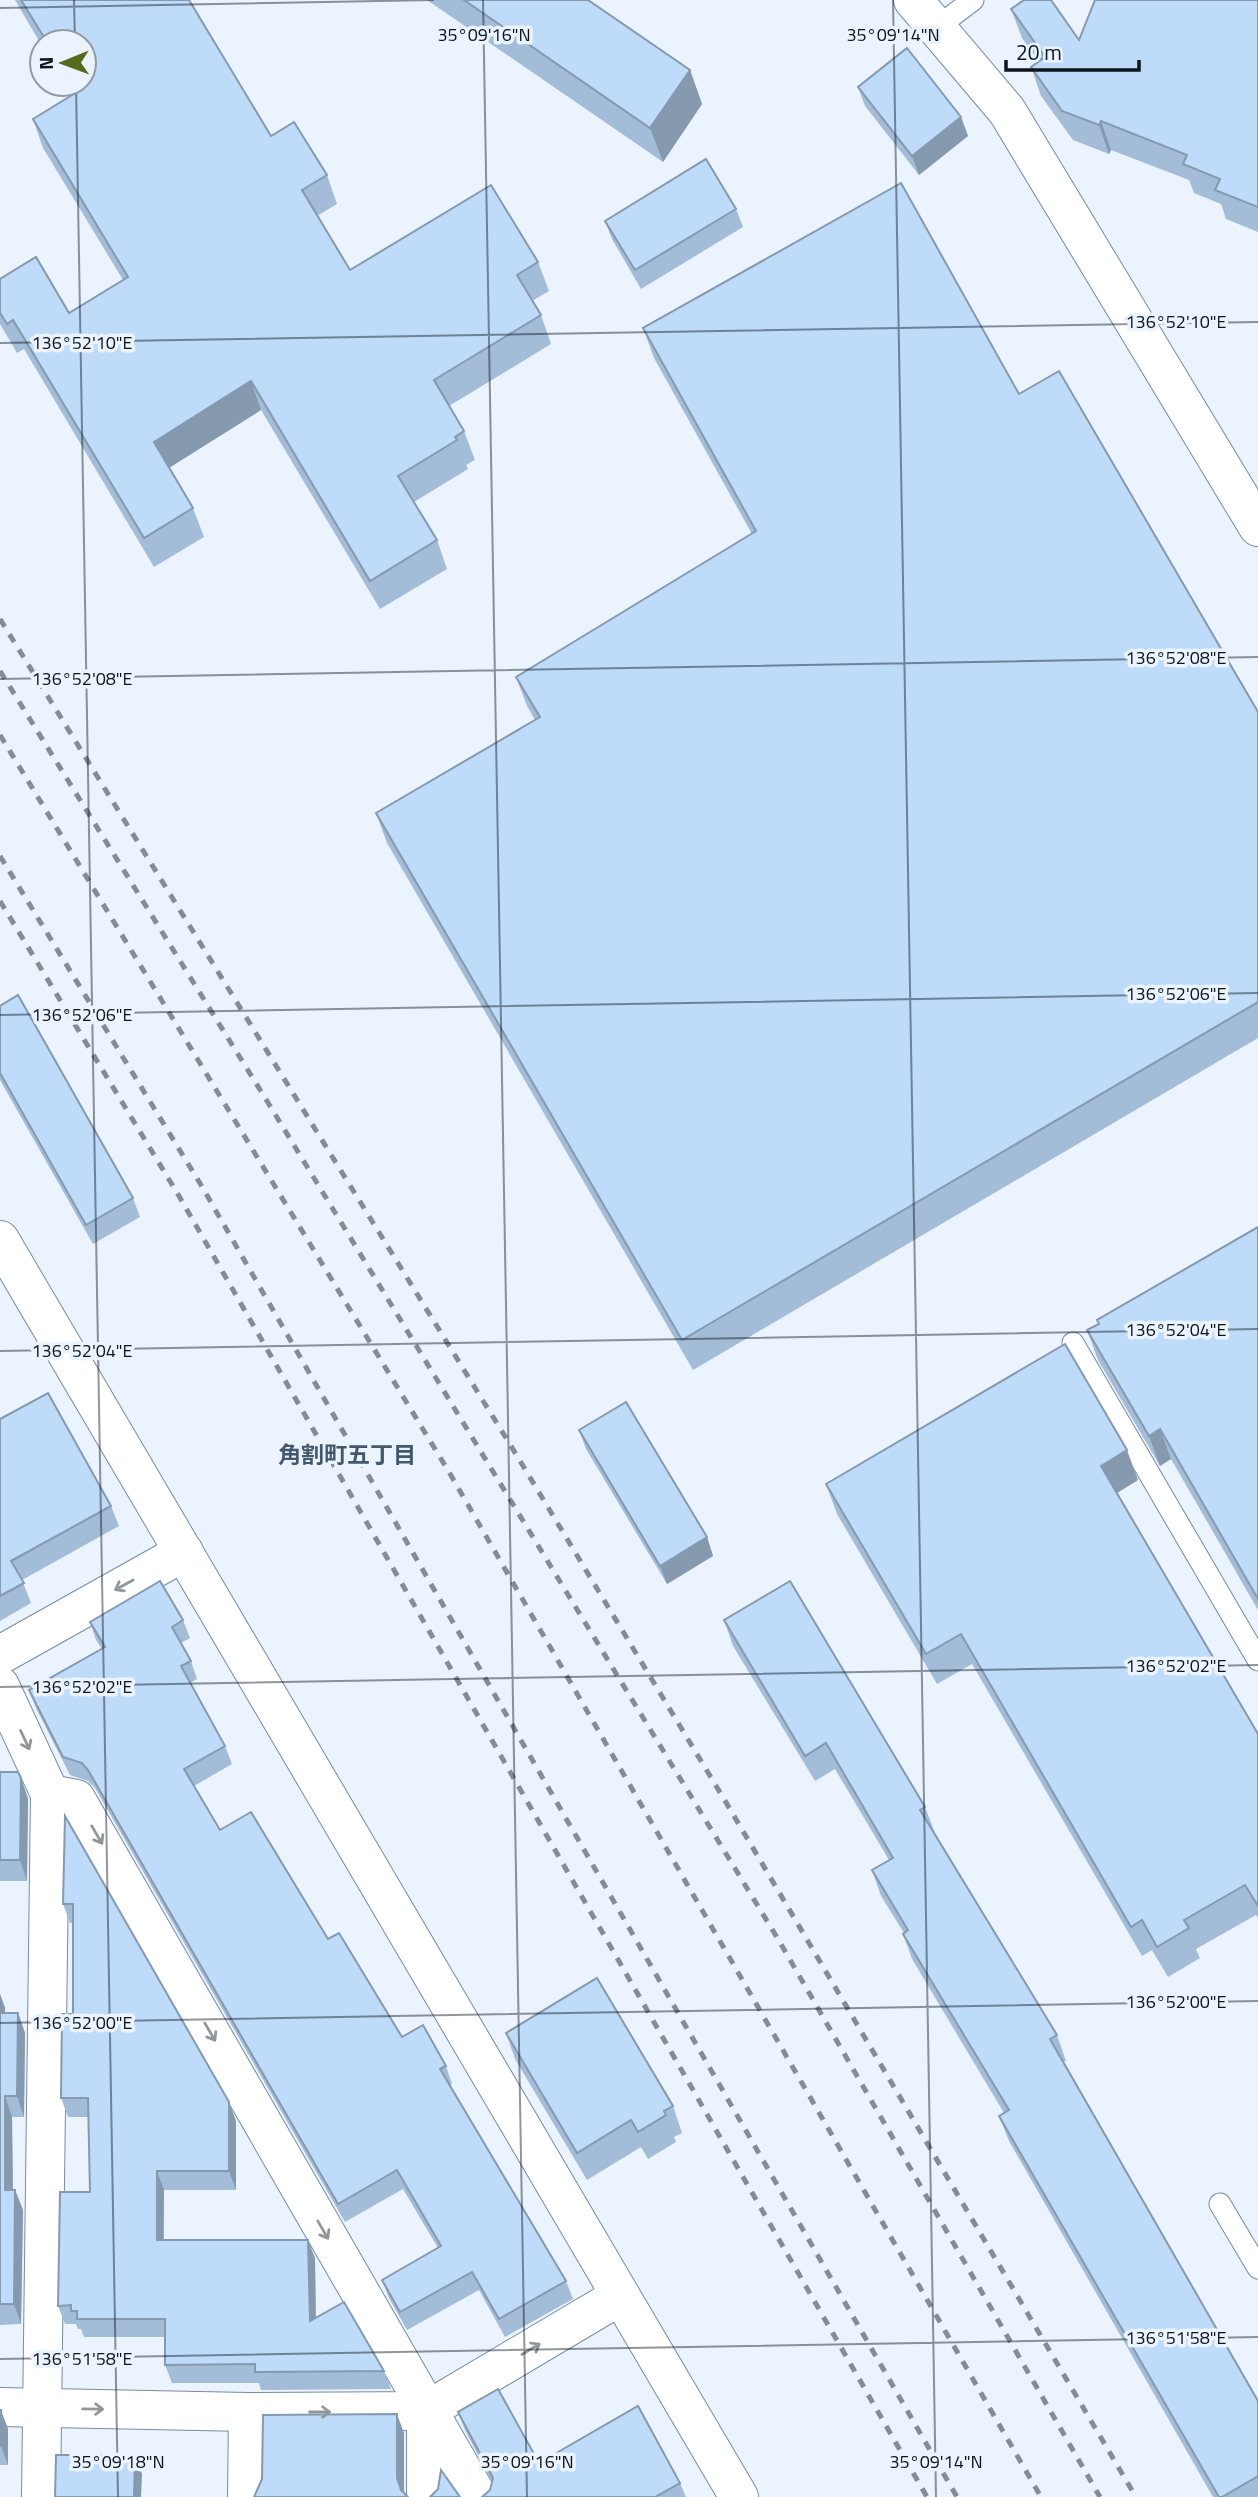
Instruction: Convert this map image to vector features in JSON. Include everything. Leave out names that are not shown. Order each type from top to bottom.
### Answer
[{"type":"street","points":[[925,14],[1007,111],[1258,527]]},
{"type":"street","points":[[0,1240],[739,2497]]},
{"type":"street","points":[[0,1655],[184,1552]]},
{"type":"street","points":[[0,1686],[50,1794],[41,2497]]},
{"type":"street","points":[[50,1794],[76,1799],[426,2411],[478,2497]]},
{"type":"street","points":[[0,2407],[248,2412],[426,2411],[620,2296]]},
{"type":"street","points":[[426,2411],[426,2497]]},
{"type":"street","points":[[247,2497],[248,2412]]},
{"type":"lane","points":[[925,14],[972,0]]},
{"type":"lane","points":[[1073,1343],[1258,1660]]},
{"type":"lane","points":[[1220,2204],[1252,2246],[1258,2268]]},
{"type":"building","points":[[21,0],[189,0],[271,136],[294,122],[327,175],[302,190],[350,270],[491,185],[538,262],[517,275],[541,315],[434,380],[464,431],[455,437],[457,440],[398,476],[437,540],[370,581],[251,381],[154,442],[193,508],[144,538],[13,320],[7,324],[0,313],[0,279],[36,257],[69,313],[128,277],[33,119],[67,98],[98,98],[98,28],[38,28]]},
{"type":"building","points":[[464,0],[588,0],[690,70],[650,128]]},
{"type":"building","points":[[1024,0],[1051,0],[1079,40],[1095,0],[1258,0],[1258,207],[1215,190],[1220,179],[1183,164],[1187,155],[1101,121],[1099,125],[1062,111],[1031,67],[1045,57],[1011,9]]},
{"type":"building","points":[[907,48],[961,117],[912,156],[858,87]]},
{"type":"building","points":[[706,159],[736,209],[635,270],[605,221]]},
{"type":"building","points":[[901,183],[1019,394],[1059,371],[1258,712],[1258,1002],[682,1340],[376,813],[540,717],[516,677],[756,531],[643,328]]},
{"type":"building","points":[[18,995],[133,1198],[86,1225],[0,1073],[0,1006]]},
{"type":"building","points":[[1258,1227],[1258,1599],[1160,1429],[1149,1436],[1087,1330],[1099,1324],[1097,1320]]},
{"type":"building","points":[[1065,1344],[1127,1450],[1101,1466],[1258,1734],[1258,1906],[1245,1885],[1184,1920],[1189,1928],[1157,1947],[1142,1920],[1131,1927],[961,1634],[926,1654],[826,1484]]},
{"type":"building","points":[[48,1393],[111,1506],[11,1561],[24,1583],[0,1596],[0,1419]]},
{"type":"building","points":[[626,1402],[707,1537],[660,1566],[579,1430]]},
{"type":"building","points":[[160,1581],[183,1620],[172,1627],[191,1661],[181,1666],[225,1746],[184,1769],[220,1830],[251,1812],[328,1939],[339,1933],[402,2037],[423,2025],[446,2066],[440,2069],[566,2281],[499,2319],[472,2272],[400,2312],[382,2280],[441,2246],[397,2170],[338,2204],[88,1770],[82,1763],[63,1757],[29,1690],[105,1647],[90,1622]]},
{"type":"building","points":[[790,1581],[925,1807],[920,1810],[1057,2035],[1050,2039],[1258,2401],[1258,2476],[1222,2497],[1219,2497],[999,2116],[1009,2110],[903,1934],[908,1930],[872,1870],[893,1858],[826,1743],[805,1756],[724,1620]]},
{"type":"building","points":[[0,1772],[18,1772],[21,1778],[20,1860],[0,1860]]},
{"type":"building","points":[[65,1816],[229,2102],[229,2171],[157,2171],[157,2240],[308,2240],[310,2321],[344,2302],[384,2371],[255,2372],[255,2364],[165,2365],[165,2319],[77,2319],[77,2311],[71,2311],[71,2305],[58,2306],[60,2192],[90,2192],[88,2098],[61,2098],[62,2014],[73,2014],[73,1904],[63,1904]]},
{"type":"building","points":[[597,1978],[673,2106],[664,2111],[666,2115],[638,2132],[631,2120],[577,2153],[506,2033]]},
{"type":"building","points":[[0,2013],[18,2013],[17,2096],[5,2096],[5,2190],[15,2190],[14,2304],[0,2304]]},
{"type":"building","points":[[498,2389],[539,2463],[638,2406],[680,2483],[655,2497],[482,2497],[490,2490],[493,2478],[458,2412]]},
{"type":"building","points":[[1,2410],[1,2446],[0,2446]]},
{"type":"building","points":[[397,2414],[397,2478],[401,2490],[408,2497],[254,2497],[262,2479],[263,2415]]},
{"type":"building","points":[[56,2455],[135,2455],[134,2497],[55,2497]]},
{"type":"building","points":[[441,2470],[460,2497],[430,2497],[438,2489]]},
{"type":"railway","points":[[0,619],[511,1446],[724,1799],[1136,2497]]},
{"type":"railway","points":[[0,671],[267,1101],[778,1939],[1100,2497]]},
{"type":"railway","points":[[0,735],[449,1472],[1041,2497]]},
{"type":"railway","points":[[0,856],[201,1185],[957,2497]]},
{"type":"railway","points":[[0,901],[179,1196],[927,2497]]},
{"type":"district","name":"角割町五丁目","points":[[347,1455]]}]
